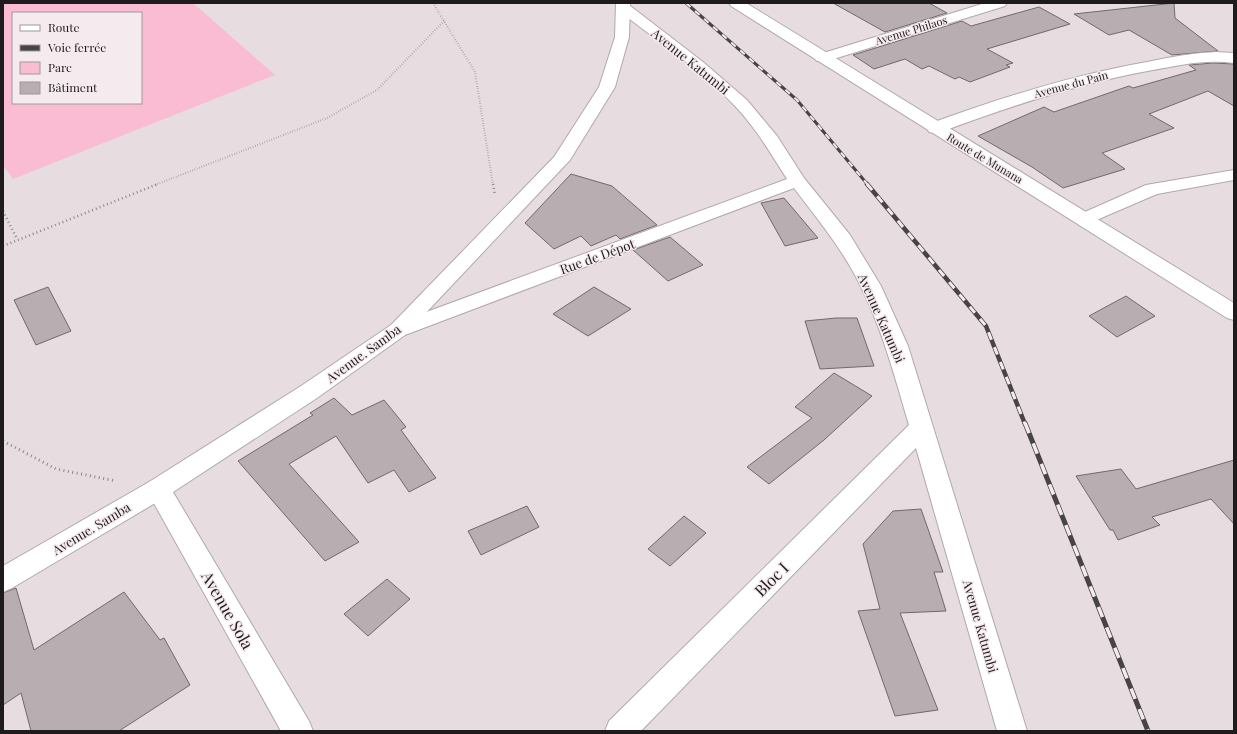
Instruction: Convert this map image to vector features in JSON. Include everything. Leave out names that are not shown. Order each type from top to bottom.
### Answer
[{"type":"street","name":"Route de Munana","points":[[738,3],[822,58],[1234,313]]},
{"type":"street","name":"Avenue Philaos","points":[[822,58],[1000,3]]},
{"type":"street","name":"Avenue Katumbi","points":[[623,5],[698,65],[741,103],[771,140],[797,181],[840,236],[871,286],[897,346],[1012,731]]},
{"type":"street","name":"Avenue. Samba","points":[[3,580],[158,489],[309,392],[398,330],[561,160],[604,93],[617,58],[622,37],[623,5]]},
{"type":"street","name":"Avenue du Pain","points":[[935,128],[996,105],[1125,70],[1212,56],[1234,58]]},
{"type":"street","points":[[1085,220],[1152,189],[1234,175]]},
{"type":"street","name":"Rue de Dépot","points":[[398,330],[797,181]]},
{"type":"street","name":"Bloc I","points":[[620,731],[922,426]]},
{"type":"street","name":"Avenue Sola","points":[[158,489],[298,731]]},
{"type":"path","points":[[434,3],[475,72],[500,225]]},
{"type":"path","points":[[3,246],[17,238],[327,118],[377,90],[444,20]]},
{"type":"path","points":[[3,211],[17,238]]},
{"type":"path","points":[[3,441],[56,470],[158,489]]},
{"type":"green space","points":[[3,3],[193,3],[275,75],[13,179],[3,165]]},
{"type":"building","points":[[833,3],[929,3],[947,13],[885,32]]},
{"type":"building","points":[[1174,3],[1175,18],[1218,51],[1172,55],[1129,30],[1109,35],[1074,14]]},
{"type":"building","points":[[1039,7],[1070,24],[987,49],[1013,63],[1006,65],[1010,67],[970,82],[959,77],[955,79],[929,66],[922,69],[905,59],[874,69],[853,55],[962,21],[971,26]]},
{"type":"building","points":[[1213,63],[1234,64],[1234,106],[1208,91],[1149,114],[1174,128],[1102,153],[1125,169],[1063,188],[1032,167],[978,136],[1044,107],[1054,112],[1129,86],[1133,88],[1196,70],[1189,65]]},
{"type":"building","points":[[571,174],[612,186],[657,225],[620,239],[616,235],[591,246],[581,236],[554,249],[525,223]]},
{"type":"building","points":[[784,198],[818,238],[785,246],[761,203]]},
{"type":"building","points":[[670,237],[703,265],[668,281],[633,250]]},
{"type":"building","points":[[48,287],[71,331],[36,345],[14,300]]},
{"type":"building","points":[[594,287],[631,309],[588,336],[553,314]]},
{"type":"building","points":[[1126,296],[1155,316],[1117,337],[1089,316]]},
{"type":"building","points":[[836,318],[857,318],[874,366],[820,369],[805,321]]},
{"type":"building","points":[[834,373],[872,396],[824,440],[769,484],[747,467],[812,418],[795,407]]},
{"type":"building","points":[[334,398],[352,415],[384,400],[406,427],[401,430],[436,478],[409,492],[394,470],[368,483],[336,436],[289,464],[359,542],[325,561],[238,461],[313,415],[310,413]]},
{"type":"building","points":[[1234,460],[1234,524],[1211,499],[1152,517],[1160,525],[1118,540],[1113,530],[1110,530],[1076,476],[1121,469],[1136,489]]},
{"type":"building","points":[[527,506],[539,527],[481,555],[468,531]]},
{"type":"building","points":[[921,509],[943,572],[934,572],[946,611],[900,613],[938,710],[895,716],[858,611],[880,609],[863,544],[893,511]]},
{"type":"building","points":[[684,516],[706,533],[670,566],[648,549]]},
{"type":"building","points":[[387,579],[410,599],[368,636],[344,614]]},
{"type":"building","points":[[16,588],[34,650],[124,592],[160,640],[164,638],[190,685],[119,731],[31,731],[21,693],[3,705],[3,593]]},
{"type":"railway","points":[[686,3],[797,100],[868,185]]},
{"type":"railway","points":[[867,184],[986,326],[1025,424]]},
{"type":"railway","points":[[1025,423],[1148,731]]}]
